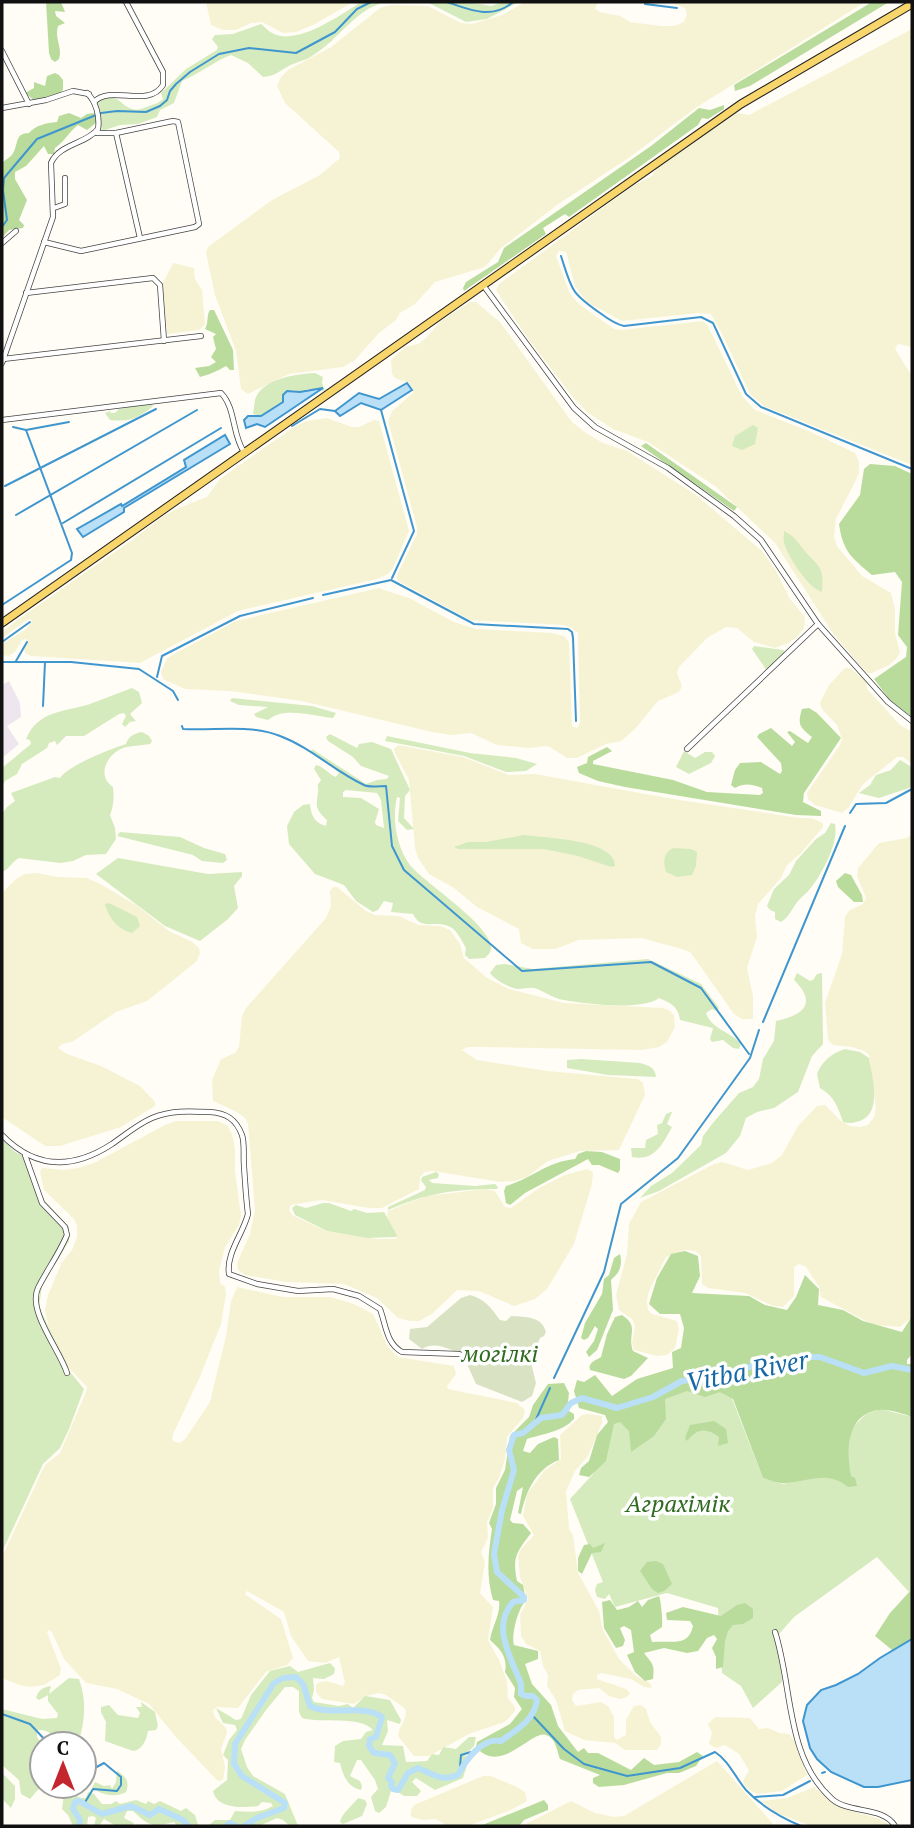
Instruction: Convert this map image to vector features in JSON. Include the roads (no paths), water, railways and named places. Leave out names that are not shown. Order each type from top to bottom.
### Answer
[{"type":"main road","points":[[2,623],[741,104],[912,4]]},
{"type":"street","points":[[2,108],[29,104],[73,91],[105,96],[152,95],[160,89],[163,85],[163,72],[127,2]]},
{"type":"street","points":[[2,51],[29,104]]},
{"type":"street","points":[[87,93],[98,116],[96,132]]},
{"type":"street","points":[[94,103],[96,99],[105,96]]},
{"type":"street","points":[[44,242],[71,251],[81,251],[199,224],[178,122],[116,133],[96,132],[54,157],[51,168],[54,208],[2,361],[201,336]]},
{"type":"street","points":[[116,133],[140,238]]},
{"type":"street","points":[[54,208],[65,204],[65,178]]},
{"type":"street","points":[[2,243],[16,231]]},
{"type":"street","points":[[26,293],[148,278],[158,280],[164,341]]},
{"type":"street","points":[[483,285],[574,408],[595,426],[668,468],[734,516],[761,540],[816,626],[888,702],[912,721]]},
{"type":"street","points":[[2,420],[220,393],[228,401],[236,436],[244,452]]},
{"type":"street","points":[[687,749],[816,626]]},
{"type":"street","points":[[24,1155],[54,1162],[82,1159],[109,1146],[150,1119],[183,1110],[223,1114],[232,1118],[243,1138],[248,1214],[232,1252],[229,1274],[257,1284],[298,1291],[333,1289],[359,1296],[380,1309],[394,1348],[402,1352],[458,1354],[467,1357]]},
{"type":"street","points":[[2,1135],[24,1155],[42,1203],[65,1227],[67,1235],[37,1291],[36,1305],[67,1373]]},
{"type":"street","points":[[775,1632],[781,1651],[796,1737],[820,1786],[836,1802],[884,1816],[895,1826]]},
{"type":"water","points":[[407,383],[412,390],[381,410],[361,403],[340,416],[335,411],[359,393],[379,399]]},
{"type":"water","points":[[323,388],[265,427],[257,424],[246,428],[244,420],[248,416],[261,416],[283,402],[283,395],[287,391]]},
{"type":"water","points":[[225,435],[230,444],[124,508],[124,512],[83,537],[77,529],[121,504],[122,506],[186,467],[184,460]]},
{"type":"water","points":[[912,1639],[912,1780],[864,1787],[831,1772],[810,1748],[803,1721],[807,1705],[821,1690],[858,1674]]},
{"type":"waterway","points":[[2,227],[7,220],[4,178],[37,139],[101,113],[146,112],[160,106],[167,100],[176,84],[219,54],[249,48],[296,53],[335,32],[357,9],[371,2]]},
{"type":"waterway","points":[[447,2],[481,12],[497,11],[513,2]]},
{"type":"waterway","points":[[645,4],[677,8]]},
{"type":"waterway","points":[[561,256],[577,295],[612,321],[624,326],[701,317],[713,323],[746,394],[761,407],[912,469]]},
{"type":"waterway","points":[[5,486],[156,409]]},
{"type":"waterway","points":[[292,426],[320,409],[335,411]]},
{"type":"waterway","points":[[16,515],[197,410]]},
{"type":"waterway","points":[[381,410],[414,531],[392,578]]},
{"type":"waterway","points":[[13,427],[26,430],[69,422]]},
{"type":"waterway","points":[[63,523],[221,428]]},
{"type":"waterway","points":[[2,605],[71,560],[72,553],[26,430]]},
{"type":"waterway","points":[[323,595],[391,580],[474,624],[568,629],[573,638],[576,721]]},
{"type":"waterway","points":[[157,677],[162,656],[240,616],[313,598]]},
{"type":"waterway","points":[[2,642],[30,622]]},
{"type":"waterway","points":[[16,661],[27,642]]},
{"type":"waterway","points":[[2,662],[71,662],[139,669],[173,691],[178,700]]},
{"type":"waterway","points":[[43,706],[45,662]]},
{"type":"waterway","points":[[182,726],[183,729],[244,729],[268,732],[302,747],[364,785],[386,786],[392,846],[404,870],[522,971],[651,962],[701,988],[749,1054]]},
{"type":"waterway","points":[[850,813],[856,804],[886,803],[912,789]]},
{"type":"waterway","points":[[763,1022],[845,826]]},
{"type":"waterway","points":[[554,1378],[604,1272],[621,1204],[678,1158],[750,1058],[759,1030]]},
{"type":"waterway","name":"Vitba River","points":[[244,1826],[284,1808],[285,1803],[242,1776],[234,1764],[235,1744],[274,1683],[283,1678],[296,1677],[303,1684],[310,1706],[328,1710],[365,1711],[382,1717],[376,1737],[370,1739],[369,1746],[374,1753],[390,1755],[395,1763],[388,1778],[393,1789],[398,1790],[408,1773],[418,1768],[442,1777],[458,1775],[481,1746],[501,1741],[524,1724],[532,1714],[537,1700],[533,1696],[521,1694],[521,1684],[508,1653],[503,1632],[507,1612],[513,1602],[524,1600],[524,1597],[497,1572],[494,1554],[502,1510],[514,1470],[509,1450],[514,1435],[523,1433],[541,1418],[562,1415],[571,1403],[582,1398],[617,1408],[653,1397],[682,1381],[718,1376],[756,1365],[776,1369],[806,1357],[820,1357],[864,1373],[892,1366],[912,1370]]},
{"type":"waterway","points":[[534,1424],[550,1388]]},
{"type":"waterway","points":[[2,1714],[30,1724],[36,1730]]},
{"type":"waterway","points":[[532,1715],[564,1749],[584,1764],[627,1776],[680,1768],[715,1752],[758,1802],[801,1826]]},
{"type":"waterway","points":[[460,1767],[461,1755],[471,1752]]},
{"type":"waterway","points":[[98,1766],[104,1763],[121,1777],[121,1785],[117,1791],[98,1789]]},
{"type":"waterway","points":[[755,1797],[783,1795],[810,1781]]},
{"type":"waterway","points":[[84,1804],[86,1800]]},
{"type":"waterway","name":"Vitba River","points":[[79,1826],[80,1820],[73,1809],[75,1802],[79,1801],[102,1814],[131,1806],[150,1815],[159,1809],[183,1820],[188,1826]]},
{"type":"waterway","name":"Vitba River","points":[[226,1826],[230,1823],[236,1826]]},
{"type":"park label","name":"могілкі","points":[[500,1354]]},
{"type":"park label","name":"Аграхімік","points":[[678,1504]]}]
